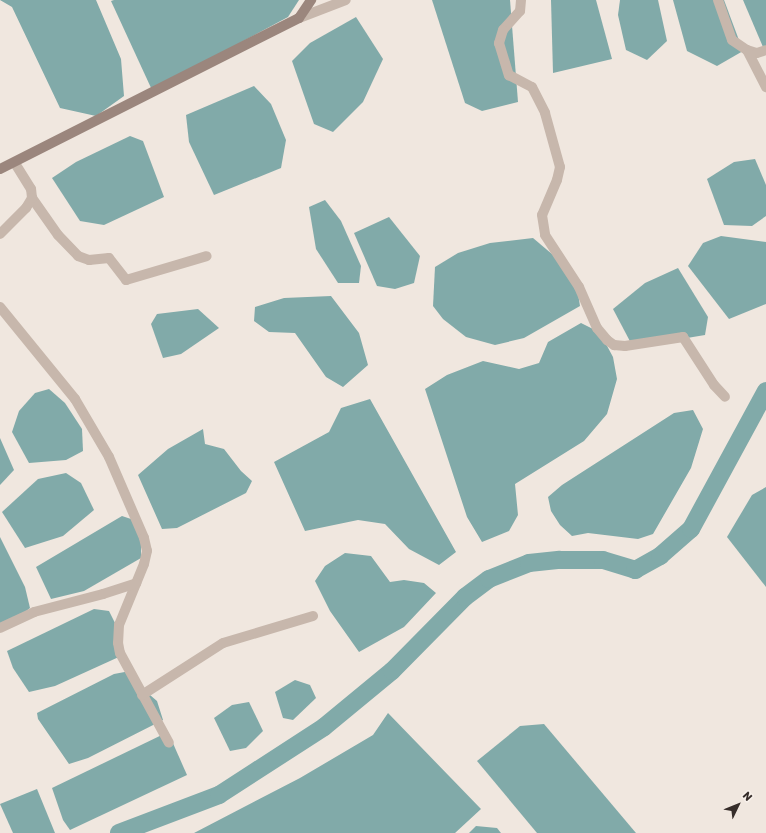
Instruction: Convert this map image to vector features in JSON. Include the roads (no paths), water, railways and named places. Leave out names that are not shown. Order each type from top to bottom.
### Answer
[{"type":"street","points":[[299,18],[311,0]]},
{"type":"street","points":[[0,169],[15,163],[299,18],[346,0]]},
{"type":"street","points":[[521,0],[520,11],[503,30],[499,42],[509,75],[532,87],[545,112],[558,160],[560,173],[542,215],[545,235],[579,287],[598,328],[607,340],[614,345],[625,346],[683,337],[714,385],[725,397]]},
{"type":"street","points":[[718,0],[732,40],[747,50],[757,53],[766,50]]},
{"type":"street","points":[[747,50],[766,87]]},
{"type":"street","points":[[15,163],[31,189],[32,198],[58,235],[78,256],[89,260],[110,258],[126,280],[207,256]]},
{"type":"street","points":[[0,234],[26,208],[32,198]]},
{"type":"street","points":[[0,308],[75,399],[109,457],[144,538],[147,551],[117,634],[120,654],[169,743]]},
{"type":"street","points":[[0,628],[34,612],[103,594],[136,583]]},
{"type":"street","points":[[142,695],[224,643],[313,616]]},
{"type":"water","points":[[0,0],[96,0],[121,59],[124,96],[96,116],[60,108],[12,7]]},
{"type":"water","points":[[299,0],[288,17],[152,90],[111,1]]},
{"type":"water","points":[[432,0],[510,0],[518,102],[482,111],[465,103]]},
{"type":"water","points":[[551,0],[596,0],[612,59],[553,73]]},
{"type":"water","points":[[620,0],[658,0],[667,41],[647,60],[626,50],[618,15]]},
{"type":"water","points":[[673,0],[724,0],[743,51],[717,66],[687,51]]},
{"type":"water","points":[[743,0],[766,0],[766,47],[763,47]]},
{"type":"water","points":[[356,17],[383,59],[363,102],[333,132],[314,124],[292,61],[310,43]]},
{"type":"water","points":[[254,86],[271,104],[286,140],[281,168],[214,195],[189,142],[186,115]]},
{"type":"water","points":[[130,136],[143,141],[164,197],[104,225],[80,221],[52,178],[76,162]]},
{"type":"water","points":[[755,159],[766,185],[766,216],[752,226],[724,225],[707,179],[734,162]]},
{"type":"water","points":[[325,200],[341,221],[361,266],[359,283],[338,283],[316,249],[309,207]]},
{"type":"water","points":[[389,217],[420,256],[414,283],[395,289],[377,286],[354,233]]},
{"type":"water","points":[[721,236],[766,242],[766,304],[729,319],[688,266],[703,243]]},
{"type":"water","points":[[533,238],[559,260],[577,287],[580,306],[524,338],[495,345],[466,337],[443,319],[433,306],[435,267],[458,253],[490,243]]},
{"type":"water","points":[[678,268],[708,317],[705,335],[633,347],[613,309],[645,283]]},
{"type":"water","points":[[331,296],[359,333],[368,365],[343,387],[326,377],[295,333],[269,332],[254,321],[255,307],[284,298]]},
{"type":"water","points":[[198,309],[219,328],[181,354],[163,358],[151,324],[157,314]]},
{"type":"water","points":[[581,323],[593,329],[606,344],[613,357],[617,379],[607,414],[584,441],[515,484],[518,515],[509,531],[482,542],[467,517],[425,389],[447,375],[483,361],[519,369],[539,363],[548,342]]},
{"type":"water","points":[[49,389],[65,403],[82,429],[83,451],[66,460],[29,463],[12,432],[19,411],[35,393]]},
{"type":"water","points":[[370,399],[456,552],[439,565],[409,549],[385,524],[358,520],[305,531],[274,462],[329,432],[341,408]]},
{"type":"water","points":[[693,410],[703,429],[691,468],[653,534],[638,539],[588,533],[572,536],[560,525],[551,511],[548,497],[562,485],[674,413]]},
{"type":"water","points":[[203,429],[205,444],[224,449],[241,471],[252,481],[246,493],[177,528],[162,529],[138,475],[168,449]]},
{"type":"water","points":[[0,438],[14,470],[0,485]]},
{"type":"water","points":[[66,473],[81,483],[94,510],[63,536],[25,548],[2,512],[38,479]]},
{"type":"water","points":[[766,487],[766,587],[727,537],[752,495]]},
{"type":"water","points":[[122,516],[134,520],[141,541],[141,558],[84,591],[51,599],[36,567]]},
{"type":"water","points":[[0,537],[25,587],[30,608],[7,627],[0,628]]},
{"type":"water","points":[[345,553],[371,556],[390,582],[404,580],[424,583],[436,593],[404,627],[359,652],[330,611],[315,581],[325,566]]},
{"type":"water","points":[[94,609],[109,611],[121,635],[121,656],[55,686],[29,692],[13,668],[7,651]]},
{"type":"water","points":[[130,671],[143,689],[157,701],[163,720],[88,758],[69,764],[38,719],[37,713],[114,674]]},
{"type":"water","points":[[295,680],[310,685],[316,698],[293,720],[283,718],[275,692]]},
{"type":"water","points":[[249,702],[263,731],[246,748],[230,751],[214,718],[232,705]]},
{"type":"water","points":[[388,713],[481,809],[455,833],[194,833],[300,778],[373,735]]},
{"type":"water","points":[[544,724],[636,833],[537,833],[477,761],[520,726]]},
{"type":"water","points":[[168,732],[187,775],[70,830],[63,820],[52,788]]},
{"type":"water","points":[[37,789],[55,833],[13,833],[0,804]]},
{"type":"water","points":[[476,826],[497,828],[501,833],[469,833]]},
{"type":"waterway","points":[[119,833],[219,795],[324,727],[392,671],[465,597],[489,579],[529,563],[560,560],[603,560],[635,570],[660,556],[691,529],[766,391]]}]
